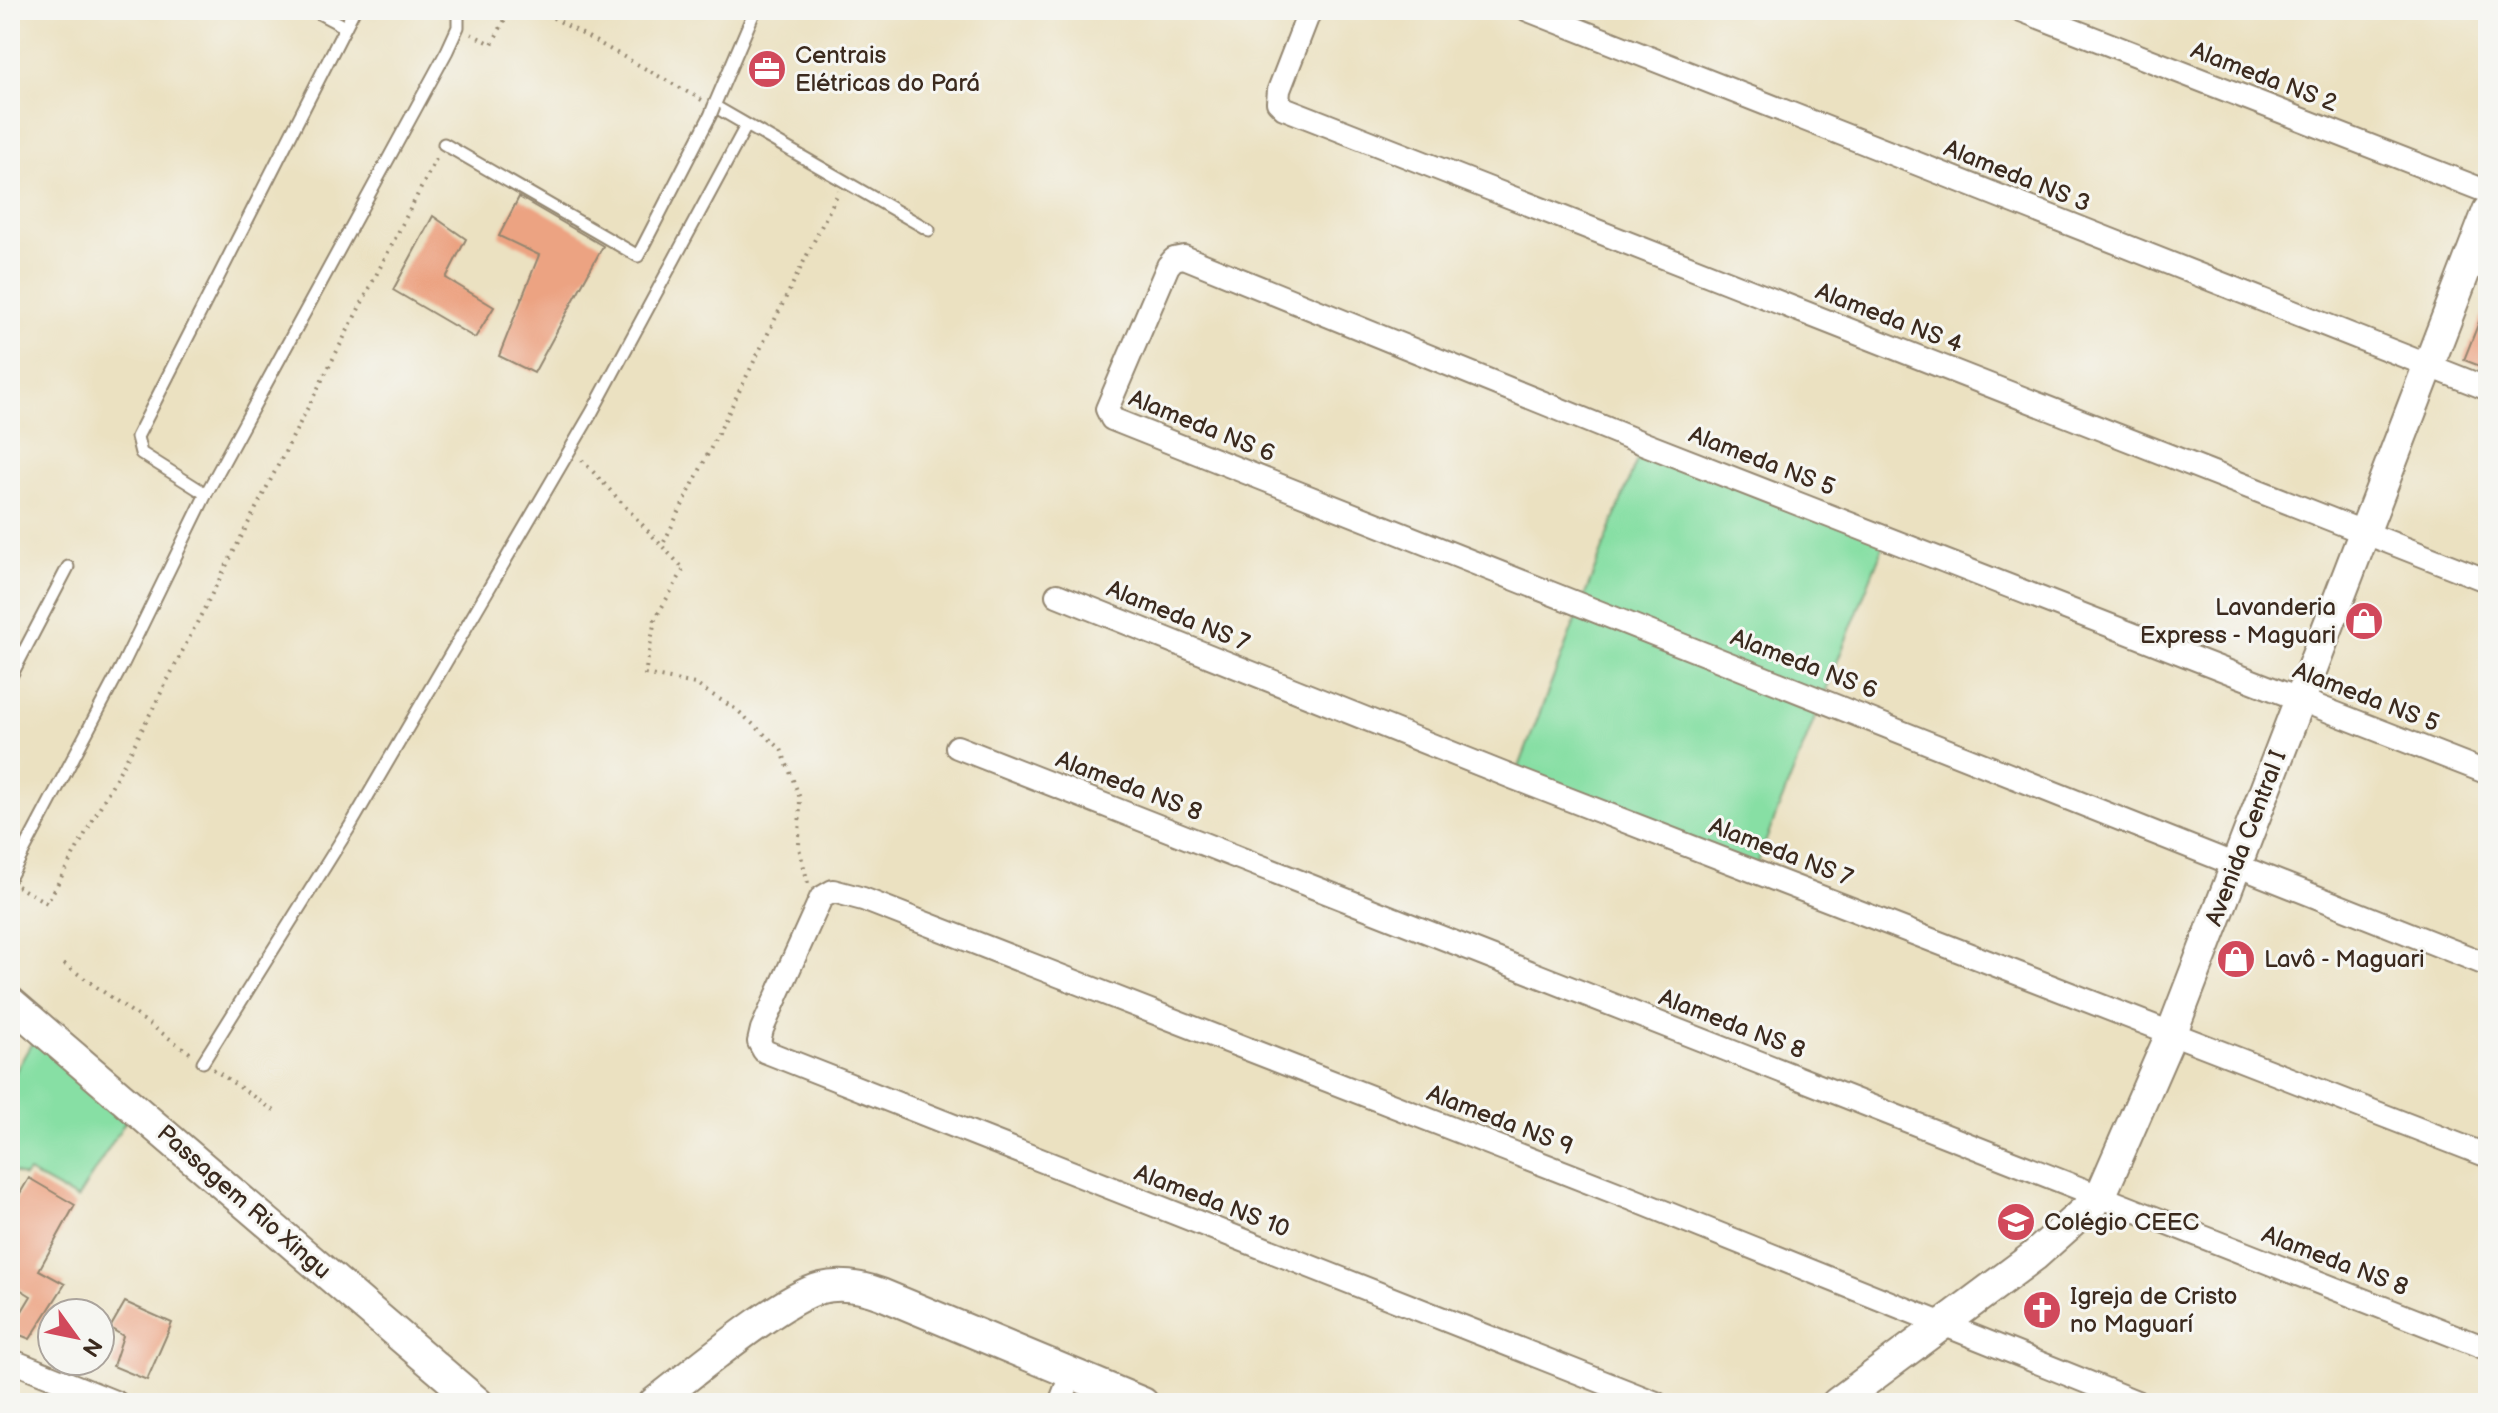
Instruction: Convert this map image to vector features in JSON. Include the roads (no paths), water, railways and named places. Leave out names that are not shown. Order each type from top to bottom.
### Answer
[{"type":"main road","name":"Avenida Central I","points":[[1837,1403],[2044,1248],[2100,1197],[2172,1032],[2488,211]]},
{"type":"main road","name":"Passagem Rio Xingu","points":[[10,1002],[478,1403]]},
{"type":"main road","points":[[654,1403],[791,1302],[823,1287],[866,1288],[1066,1389],[1143,1403]]},
{"type":"street","name":"Alameda NS 4","points":[[1310,10],[1277,97],[1284,108],[2488,581]]},
{"type":"street","name":"Alameda NS 3","points":[[1528,10],[2488,389]]},
{"type":"street","name":"Alameda NS 2","points":[[2021,10],[2488,192]]},
{"type":"street","name":"Alameda NS 5","points":[[1107,409],[1168,266],[1174,259],[1184,257],[1645,444],[2488,773]]},
{"type":"street","name":"Alameda NS 6","points":[[1107,409],[1109,417],[1126,425],[2488,965]]},
{"type":"street","name":"Alameda NS 7","points":[[1057,595],[1499,772],[2488,1156]]},
{"type":"street","name":"Alameda NS 8","points":[[957,747],[2488,1349]]},
{"type":"street","name":"Alameda NS 9","points":[[759,1038],[815,908],[824,895],[840,892],[1627,1197],[2139,1403]]},
{"type":"street","name":"Alameda NS 10","points":[[759,1038],[760,1046],[769,1054],[1656,1403]]},
{"type":"street","points":[[10,1360],[117,1403]]},
{"type":"lane","points":[[313,10],[345,27]]},
{"type":"lane","points":[[206,494],[141,453],[137,437],[354,10]]},
{"type":"lane","points":[[11,873],[123,664],[206,494],[458,27],[458,10]]},
{"type":"lane","points":[[444,144],[638,256],[712,111],[755,10]]},
{"type":"lane","points":[[712,111],[743,123],[929,230]]},
{"type":"lane","points":[[203,1062],[349,828],[637,332],[743,123]]},
{"type":"lane","points":[[10,678],[68,567]]},
{"type":"place","name":"Centrais Elétricas do Pará","points":[[767,69]]},
{"type":"place","name":"Lavanderia Express - Maguari","points":[[2364,621]]},
{"type":"place","name":"Lavô - Maguari","points":[[2236,959]]},
{"type":"place","name":"Colégio CEEC","points":[[2016,1222]]},
{"type":"place","name":"Igreja de Cristo no Maguarí","points":[[2042,1310]]}]
